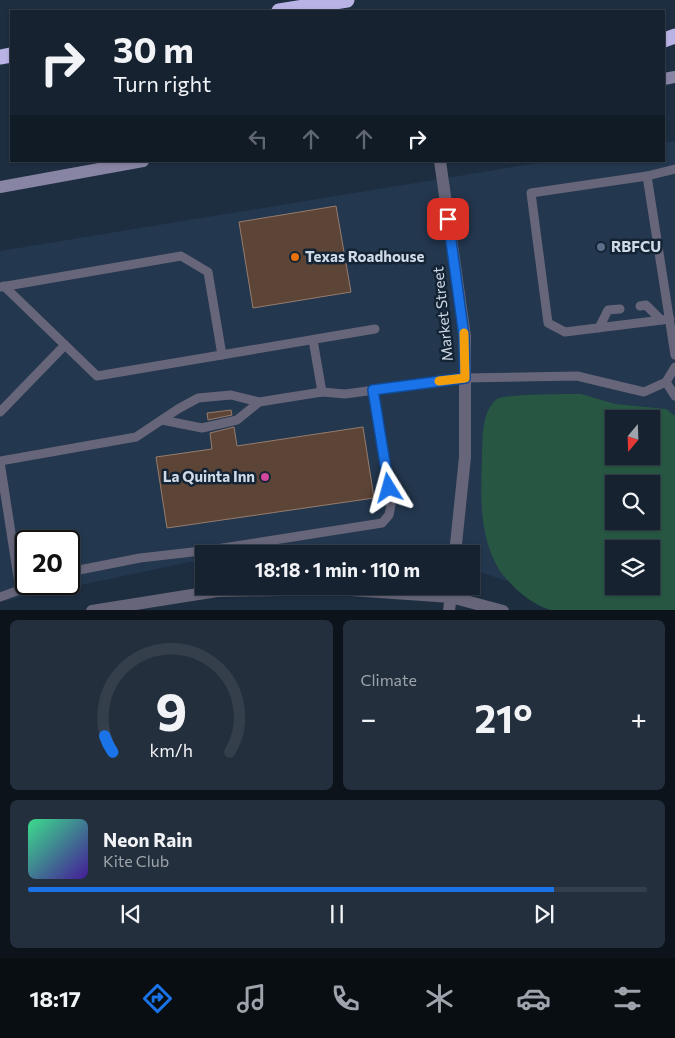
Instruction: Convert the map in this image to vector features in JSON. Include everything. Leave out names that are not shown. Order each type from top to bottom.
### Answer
[{"type":"highway","points":[[284,10],[347,0]]},
{"type":"main road","points":[[0,187],[138,162]]},
{"type":"street","name":"Market Street","points":[[440,162],[464,336],[465,457],[456,545]]},
{"type":"street","points":[[92,610],[195,594]]},
{"type":"street","points":[[449,610],[451,595]]},
{"type":"street","points":[[460,595],[503,610]]},
{"type":"lane","points":[[666,319],[565,332],[548,323],[531,193],[647,176],[675,169]]},
{"type":"lane","points":[[647,176],[666,319],[675,355]]},
{"type":"lane","points":[[2,287],[181,256],[208,272],[222,355]]},
{"type":"lane","points":[[2,287],[97,376],[375,329]]},
{"type":"lane","points":[[640,306],[646,305],[666,319]]},
{"type":"lane","points":[[599,328],[608,310],[620,309]]},
{"type":"lane","points":[[313,340],[322,392]]},
{"type":"lane","points":[[0,412],[64,345]]},
{"type":"lane","points":[[15,558],[0,461],[136,437],[198,398],[231,395],[260,402],[322,392],[344,394],[465,378],[577,376],[644,392],[666,382],[675,367]]},
{"type":"lane","points":[[666,382],[675,396]]},
{"type":"lane","points":[[80,570],[140,558],[210,550],[382,523],[389,515],[392,504],[373,390]]},
{"type":"lane","points":[[162,420],[202,428],[237,420],[260,402]]},
{"type":"lane","points":[[0,596],[15,592]]},
{"type":"shaded area","points":[[675,141],[675,610],[591,610],[480,573],[480,545],[195,545],[195,562],[80,585],[80,530],[15,530],[15,595],[33,595],[0,602],[0,251],[544,162],[665,162],[665,143]]},
{"type":"green space","points":[[581,394],[615,404],[666,409],[675,416],[675,610],[549,610],[533,602],[515,588],[502,573],[488,543],[484,529],[481,500],[485,418],[492,404],[502,397]]},
{"type":"building","name":"Texas Roadhouse","points":[[336,206],[351,292],[253,308],[239,222]]},
{"type":"building","points":[[231,410],[232,415],[208,420],[207,413]]},
{"type":"building","name":"La Quinta Inn","points":[[234,427],[237,446],[363,427],[374,498],[167,528],[156,457],[212,449],[210,433]]},
{"type":"slow traffic","points":[[439,381],[465,378],[464,333]]},
{"type":"place","name":"RBFCU","points":[[601,247]]},
{"type":"place","name":"Texas Roadhouse","points":[[295,257]]},
{"type":"place","name":"La Quinta Inn","points":[[265,477]]},
{"type":"route","points":[[389,488],[373,390],[465,378],[464,336],[448,219]]}]
